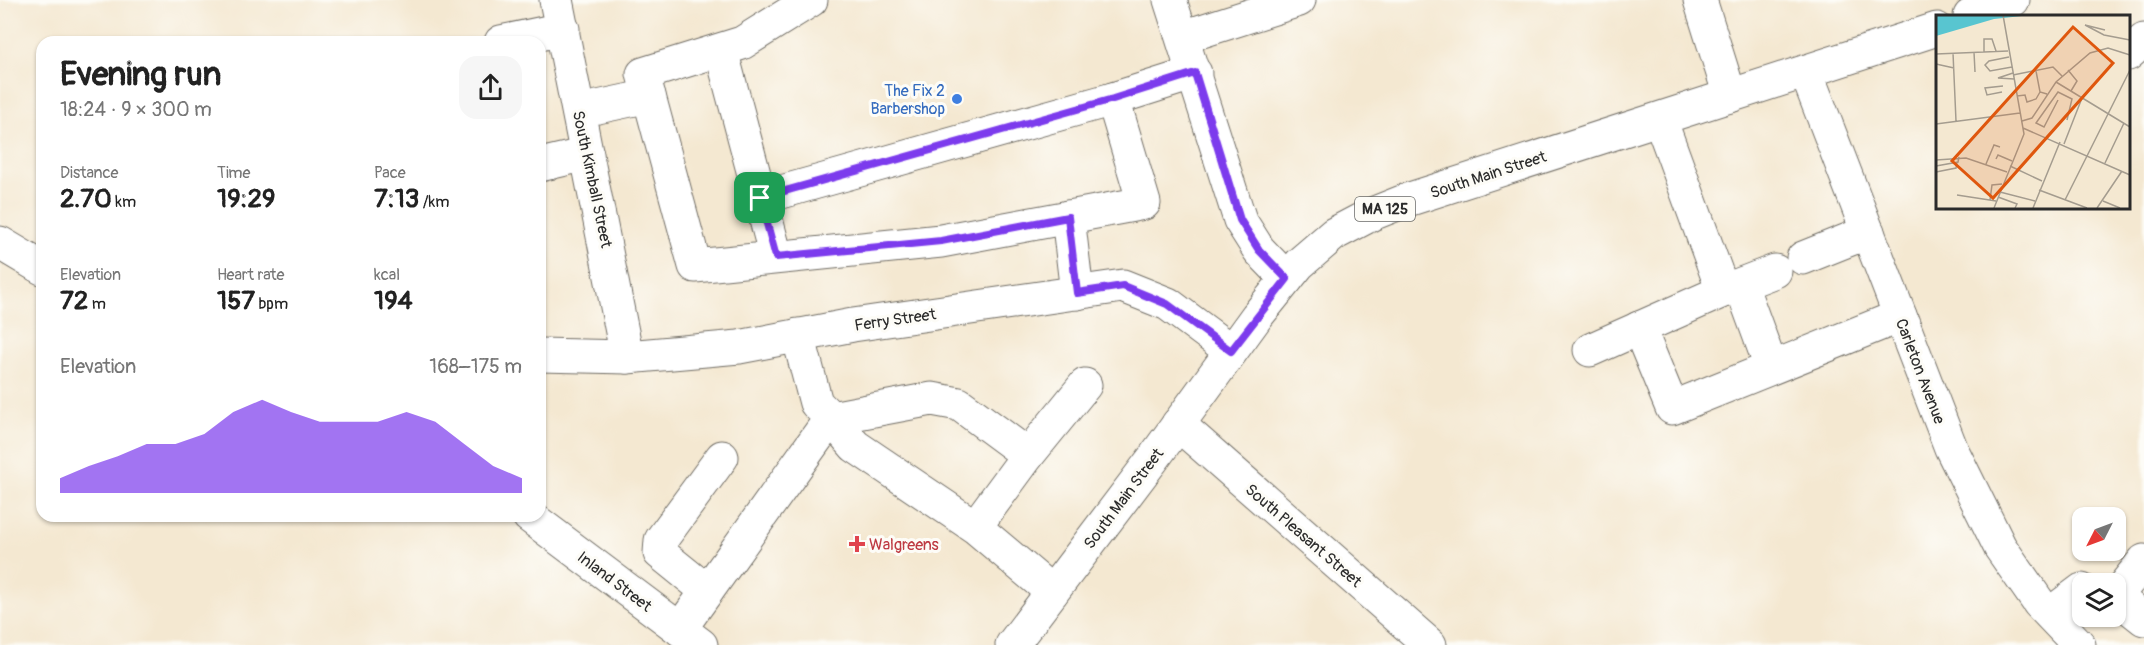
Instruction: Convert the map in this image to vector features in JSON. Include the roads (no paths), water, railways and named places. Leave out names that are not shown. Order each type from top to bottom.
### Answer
[{"type":"street","points":[[811,0],[742,43],[643,74],[695,266],[941,241],[1144,203],[1113,99]]},
{"type":"street","points":[[1170,0],[1240,220],[1259,250],[1287,279]]},
{"type":"street","points":[[1183,37],[1299,0]]},
{"type":"street","points":[[1701,0],[1730,96]]},
{"type":"street","points":[[1973,15],[2013,0]]},
{"type":"street","points":[[513,36],[565,9]]},
{"type":"street","name":"South Kimball Street","points":[[565,9],[579,111],[627,357]]},
{"type":"street","name":"South Main Street","points":[[1012,645],[1287,279],[1299,264],[1334,234],[1372,214],[1936,29]]},
{"type":"street","points":[[2129,52],[2144,40]]},
{"type":"street","points":[[721,50],[776,257]]},
{"type":"street","name":"Carleton Avenue","points":[[1806,72],[1951,448],[2000,547],[2038,603],[2079,645]]},
{"type":"street","points":[[760,198],[1113,99],[1195,73]]},
{"type":"street","points":[[579,111],[649,96]]},
{"type":"street","points":[[1660,119],[1732,288],[1771,367]]},
{"type":"street","points":[[546,164],[587,154]]},
{"type":"street","points":[[1068,217],[1077,293]]},
{"type":"street","points":[[1590,350],[1868,232]]},
{"type":"street","points":[[0,243],[36,264]]},
{"type":"street","name":"Ferry Street","points":[[546,354],[627,357],[740,347],[853,325],[1123,286],[1167,304],[1231,351]]},
{"type":"street","points":[[1639,328],[1672,408],[1900,316]]},
{"type":"street","points":[[798,335],[816,403],[855,446],[975,527],[1052,592]]},
{"type":"street","points":[[975,527],[1028,454],[1085,385]]},
{"type":"street","points":[[690,637],[707,591],[831,418],[932,399],[959,404],[1028,454]]},
{"type":"street","name":"South Pleasant Street","points":[[1178,424],[1430,645]]},
{"type":"street","points":[[707,591],[660,553],[661,540],[722,457]]},
{"type":"street","name":"Inland Street","points":[[537,522],[690,637]]},
{"type":"street","points":[[2126,583],[2144,561]]},
{"type":"street","points":[[2050,614],[2072,598]]},
{"type":"street","points":[[2126,605],[2144,619]]},
{"type":"place","name":"The Fix 2 Barbershop","points":[[957,99]]},
{"type":"place","name":"Walgreens","points":[[857,544]]}]
